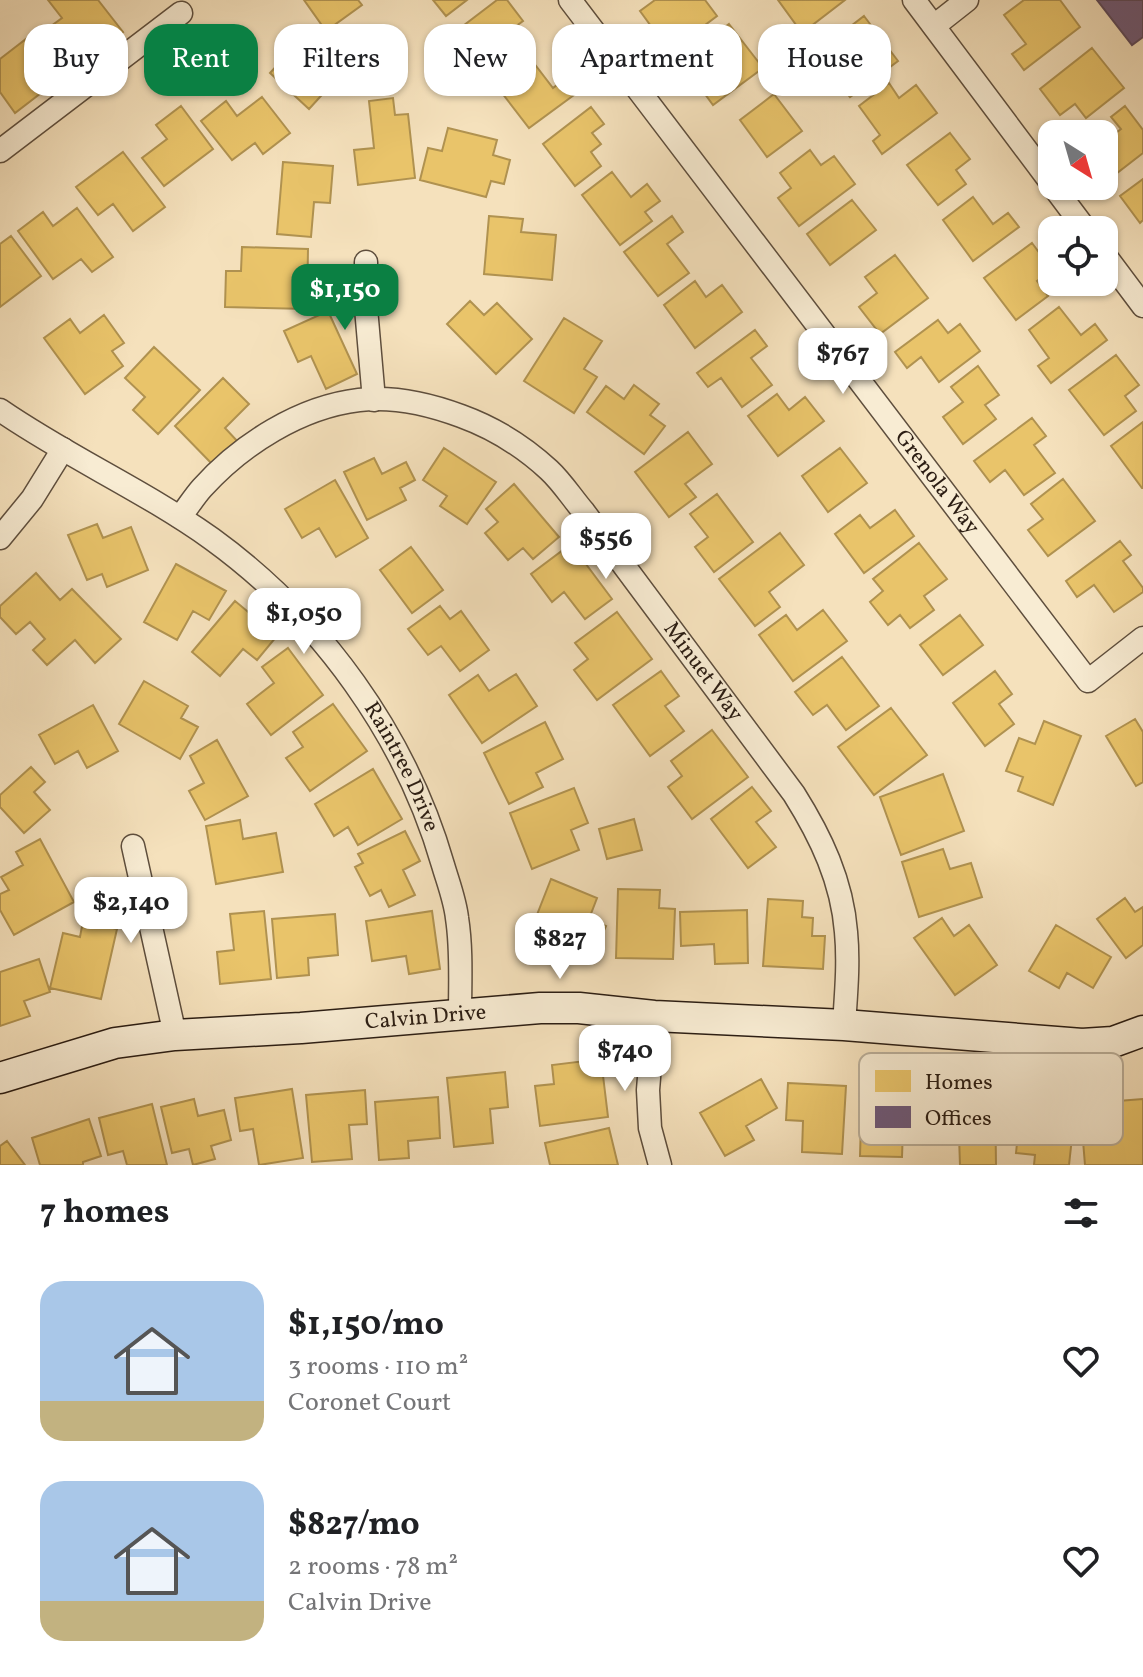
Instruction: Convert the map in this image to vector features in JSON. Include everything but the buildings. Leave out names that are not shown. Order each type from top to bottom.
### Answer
[{"type":"street","name":"Grenola Way","points":[[570,0],[1088,681],[1143,638]]},
{"type":"street","points":[[914,0],[1038,165]]},
{"type":"street","points":[[934,26],[967,0]]},
{"type":"street","points":[[0,151],[181,13]]},
{"type":"street","points":[[366,262],[366,308],[374,400]]},
{"type":"street","points":[[1118,273],[1143,306]]},
{"type":"street","name":"Minuet Way","points":[[180,517],[202,488],[246,448],[279,427],[315,411],[348,402],[407,401],[442,409],[493,429],[524,449],[551,472],[593,524],[794,794],[814,826],[830,859],[846,932],[844,1025]]},
{"type":"street","name":"Raintree Drive","points":[[0,410],[180,517],[249,567],[327,647],[389,737],[419,797],[435,838],[457,918],[460,1015]]},
{"type":"street","points":[[0,538],[32,499],[63,449]]},
{"type":"street","points":[[133,846],[175,1035]]},
{"type":"street","name":"Calvin Drive","points":[[0,1078],[115,1043],[175,1035],[540,1008],[844,1025],[1082,1044],[1113,1042],[1143,1031]]},
{"type":"street","points":[[654,1016],[648,1090],[650,1128],[660,1165]]}]
